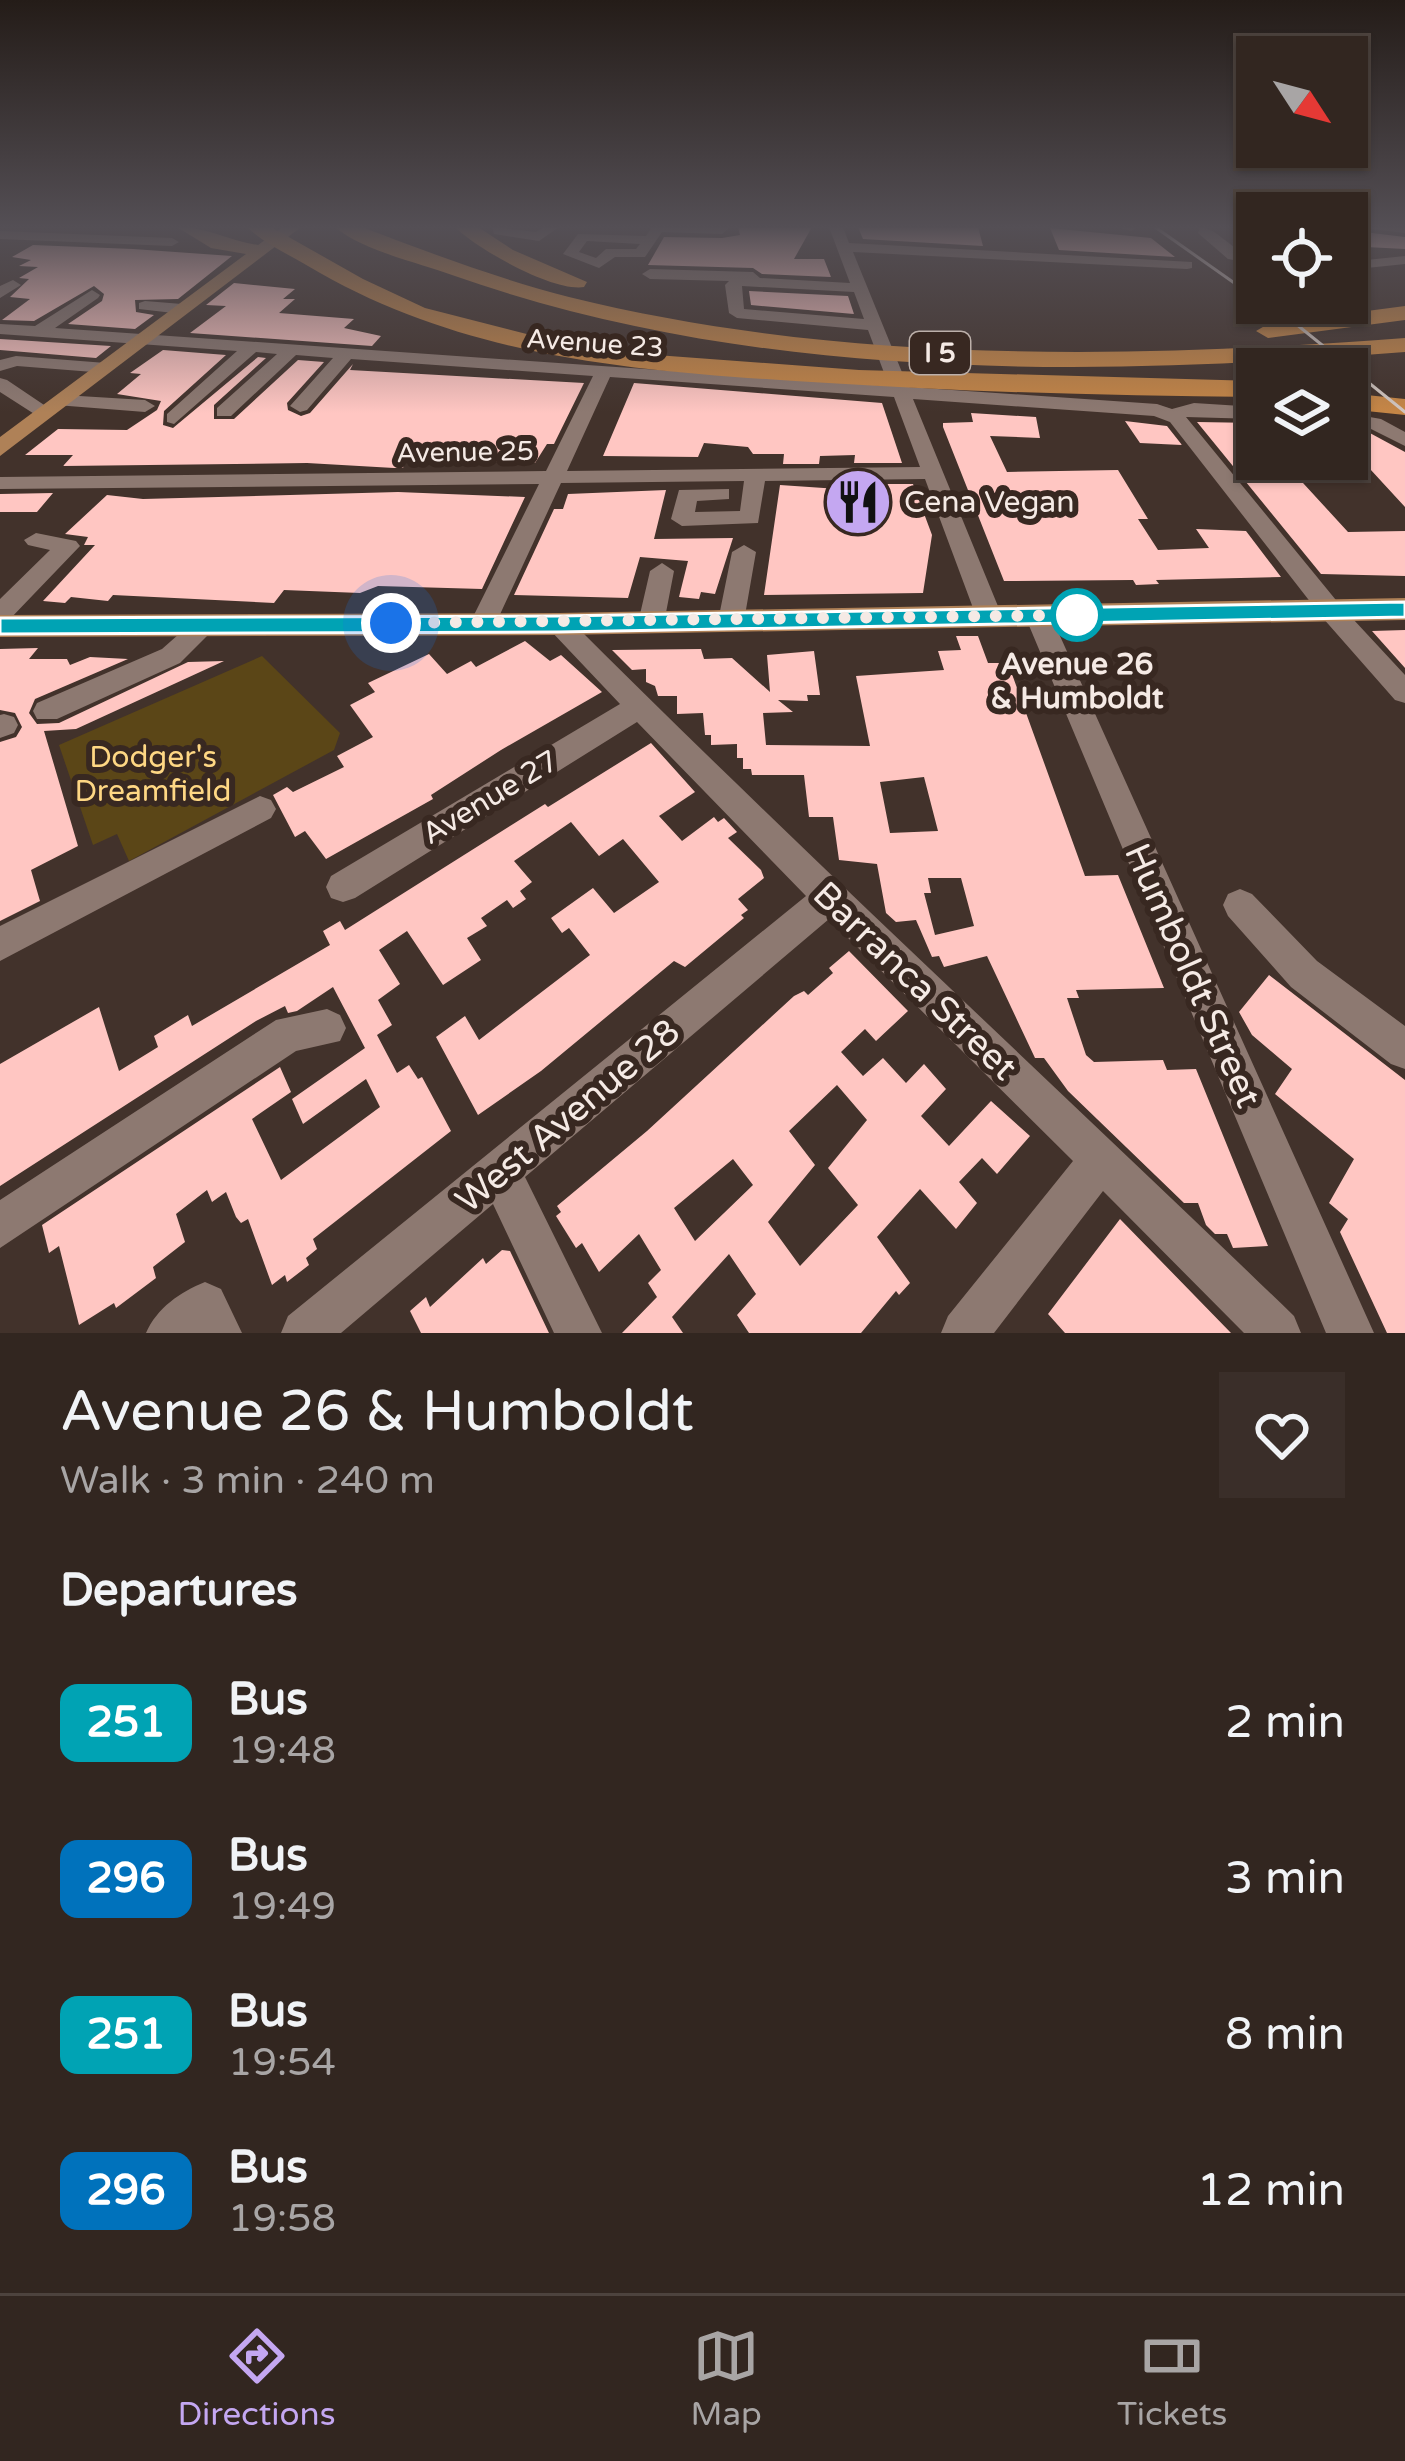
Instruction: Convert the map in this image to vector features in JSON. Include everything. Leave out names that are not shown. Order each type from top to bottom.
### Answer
[{"type":"highway","points":[[363,289],[473,331],[568,352],[769,372],[1236,392]]},
{"type":"highway","points":[[406,289],[520,325],[616,344],[710,357],[830,362]]},
{"type":"highway","name":"I 5","points":[[448,289],[546,317],[678,343],[830,362],[1036,373],[1236,372]]},
{"type":"highway","name":"I 5","points":[[516,289],[695,329],[926,352],[1164,357],[1405,345]]},
{"type":"highway","points":[[518,289],[720,322],[867,330]]},
{"type":"highway","points":[[607,289],[731,317],[1011,342],[1228,335],[1403,312]]},
{"type":"highway","points":[[1252,326],[1403,312]]},
{"type":"highway","points":[[1153,338],[1186,333]]},
{"type":"highway","points":[[1368,365],[1405,362]]},
{"type":"highway","points":[[1368,392],[1405,396]]},
{"type":"highway","points":[[1368,403],[1405,407]]},
{"type":"main road","points":[[0,449],[208,289]]},
{"type":"main road","points":[[0,626],[651,623],[1405,609]]},
{"type":"street","points":[[734,289],[737,313],[867,330]]},
{"type":"street","points":[[861,289],[867,330],[900,393],[989,616]]},
{"type":"street","points":[[38,332],[92,295]]},
{"type":"street","points":[[146,306],[182,309]]},
{"type":"street","name":"Avenue 23","points":[[0,329],[1147,408],[1172,415],[1194,409],[1236,412]]},
{"type":"street","points":[[199,367],[226,344]]},
{"type":"street","points":[[174,418],[253,346]]},
{"type":"street","points":[[224,412],[292,349]]},
{"type":"street","points":[[300,406],[347,353]]},
{"type":"street","points":[[0,366],[16,361],[106,368]]},
{"type":"street","points":[[483,623],[604,370]]},
{"type":"street","points":[[0,384],[55,407],[145,406]]},
{"type":"street","points":[[1172,415],[1331,611],[1405,693]]},
{"type":"street","points":[[1368,422],[1405,440]]},
{"type":"street","points":[[34,482],[48,461]]},
{"type":"street","name":"Avenue 25","points":[[0,483],[552,478],[754,485],[930,473]]},
{"type":"street","points":[[687,495],[682,519],[750,518],[754,485]]},
{"type":"street","points":[[0,614],[68,546],[36,540]]},
{"type":"street","points":[[731,621],[744,552]]},
{"type":"street","points":[[651,623],[662,571]]},
{"type":"street","name":"Humboldt Street","points":[[1038,616],[1350,1333]]},
{"type":"street","name":"Barranca Street","points":[[559,624],[829,898],[1102,1158],[1276,1333]]},
{"type":"street","points":[[47,712],[172,656],[205,625]]},
{"type":"street","name":"Avenue 27","points":[[343,887],[638,707]]},
{"type":"street","points":[[0,944],[260,809]]},
{"type":"street","name":"West Avenue 28","points":[[305,1333],[829,898]]},
{"type":"street","points":[[1240,905],[1304,974],[1405,1050]]},
{"type":"street","points":[[0,1226],[289,1033],[327,1028]]},
{"type":"street","points":[[965,1333],[1102,1158]]},
{"type":"street","points":[[500,1171],[578,1333]]},
{"type":"street","points":[[170,1333],[205,1305],[218,1333]]},
{"type":"green space","name":"Dodger's Dreamfield","points":[[262,656],[340,733],[334,750],[129,861],[117,834],[93,845],[59,745]]},
{"type":"building","points":[[18,289],[89,289],[34,321],[2,320],[30,299],[10,297]]},
{"type":"building","points":[[98,289],[190,289],[178,299],[135,300],[136,312],[154,315],[135,329],[68,324],[102,301],[104,294]]},
{"type":"building","points":[[226,289],[295,289],[283,299],[295,299],[279,313],[354,319],[344,328],[381,336],[372,346],[190,333],[226,306],[206,305]]},
{"type":"building","points":[[749,291],[848,296],[854,314],[751,305]]},
{"type":"building","points":[[0,339],[111,346],[96,358],[0,350]]},
{"type":"building","points":[[163,350],[226,355],[164,411],[163,425],[173,428],[258,357],[266,358],[214,405],[214,419],[234,419],[298,360],[324,362],[287,403],[288,410],[301,416],[310,413],[353,364],[350,370],[584,383],[554,444],[547,444],[535,463],[406,461],[403,468],[307,463],[63,466],[73,455],[25,455],[58,429],[127,430],[157,410],[161,401],[117,394],[141,374],[130,373]]},
{"type":"building","points":[[634,383],[882,403],[902,463],[854,463],[855,455],[820,456],[819,464],[783,464],[784,454],[753,454],[748,447],[704,443],[698,457],[603,456]]},
{"type":"building","points":[[971,413],[1036,417],[1040,438],[990,436],[1007,472],[1118,470],[1148,519],[1138,519],[1158,550],[1209,548],[1196,529],[1246,531],[1281,577],[1156,580],[1159,584],[1136,585],[1133,580],[1004,581],[943,427],[943,423],[973,422]]},
{"type":"building","points":[[1125,421],[1167,426],[1182,445],[1140,443]]},
{"type":"building","points":[[1197,422],[1236,423],[1236,470]]},
{"type":"building","points":[[1368,432],[1405,452],[1405,507],[1368,467]]},
{"type":"building","points":[[1244,480],[1300,480],[1348,532],[1405,531],[1405,576],[1321,574]]},
{"type":"building","points":[[853,484],[913,484],[932,535],[923,593],[764,595],[780,485],[853,490]]},
{"type":"building","points":[[666,490],[654,539],[733,538],[715,594],[701,592],[699,599],[679,597],[688,561],[640,557],[628,598],[514,595],[554,509],[563,509],[568,494]]},
{"type":"building","points":[[398,492],[525,497],[482,589],[284,590],[274,603],[113,595],[108,601],[71,597],[65,603],[43,601],[95,545],[84,545],[88,537],[65,534],[107,495],[143,499]]},
{"type":"building","points":[[53,493],[37,512],[0,512],[0,494]]},
{"type":"building","points":[[1405,630],[1405,668],[1372,631]]},
{"type":"building","points":[[956,636],[978,636],[988,663],[1008,663],[1085,876],[1118,875],[1164,988],[1076,990],[1079,998],[1067,998],[1086,1055],[1094,1062],[1163,1060],[1167,1070],[1196,1069],[1268,1246],[1233,1248],[1227,1234],[1215,1234],[1198,1203],[1184,1203],[1068,1091],[1044,1058],[1035,1058],[987,956],[944,967],[939,956],[932,957],[916,920],[896,922],[886,913],[877,864],[839,860],[833,817],[809,817],[804,775],[752,775],[751,769],[743,769],[743,758],[737,758],[737,744],[711,745],[703,713],[677,714],[677,696],[658,696],[655,686],[646,682],[646,669],[632,670],[612,650],[701,649],[704,659],[732,658],[770,692],[767,655],[814,651],[820,695],[807,695],[808,701],[778,700],[793,712],[763,713],[766,745],[870,746],[856,676],[944,670],[938,651],[961,650]],"holes":[[[924,777],[938,831],[890,833],[880,782]],[[928,878],[961,878],[974,926],[935,935],[924,893],[931,893]]]},
{"type":"building","points":[[525,641],[550,661],[561,655],[602,692],[501,750],[431,795],[433,799],[326,859],[305,831],[295,837],[273,795],[287,787],[293,792],[344,767],[337,756],[373,737],[350,705],[375,692],[368,683],[429,654],[447,674],[471,661],[476,667]]},
{"type":"building","points":[[38,648],[29,659],[67,659],[70,665],[90,657],[128,659],[35,699],[29,713],[37,724],[59,723],[188,662],[224,661],[76,729],[44,731],[78,846],[31,870],[40,901],[0,921],[0,742],[16,737],[22,727],[15,713],[0,710],[0,649]]},
{"type":"building","points":[[651,743],[695,792],[659,816],[682,841],[714,817],[718,822],[724,818],[737,832],[728,838],[761,870],[764,878],[738,899],[748,910],[741,915],[744,918],[685,967],[674,961],[541,1071],[478,1115],[436,1037],[465,1016],[479,1040],[590,955],[569,928],[562,933],[551,918],[593,888],[614,913],[659,882],[623,839],[599,856],[571,822],[514,861],[532,882],[520,891],[526,899],[513,908],[507,900],[481,918],[487,926],[467,938],[481,960],[443,985],[407,931],[379,950],[400,984],[378,1000],[392,1025],[377,1035],[397,1073],[409,1065],[418,1079],[422,1077],[451,1131],[313,1239],[317,1249],[306,1258],[309,1265],[287,1282],[285,1275],[272,1285],[248,1219],[241,1223],[236,1217],[226,1192],[212,1202],[207,1190],[176,1214],[185,1242],[153,1267],[156,1278],[116,1308],[114,1303],[79,1325],[59,1246],[49,1253],[42,1225],[280,1067],[291,1092],[252,1119],[281,1180],[380,1107],[366,1079],[303,1124],[292,1099],[365,1048],[333,987],[297,1011],[288,1013],[285,1006],[256,1021],[0,1186],[0,1064],[99,1007],[119,1071],[158,1047],[154,1036],[188,1015],[192,1026],[330,945],[323,931],[340,921],[345,930]]},
{"type":"building","points":[[849,951],[908,1011],[876,1041],[865,1029],[841,1052],[863,1076],[883,1058],[906,1083],[924,1064],[946,1089],[921,1116],[949,1146],[991,1101],[1030,1136],[997,1174],[982,1158],[959,1182],[977,1203],[956,1229],[920,1189],[877,1237],[910,1283],[899,1295],[896,1291],[861,1333],[749,1333],[737,1315],[756,1294],[729,1254],[672,1317],[683,1333],[622,1333],[657,1297],[648,1283],[661,1270],[639,1234],[599,1272],[582,1243],[576,1248],[556,1216],[561,1212],[557,1206],[794,996],[804,991],[808,995],[833,973],[829,968]],"holes":[[[837,1085],[867,1120],[828,1168],[858,1205],[800,1266],[768,1222],[815,1165],[789,1131]],[[733,1159],[753,1185],[695,1241],[674,1208]]]},
{"type":"building","points":[[1269,975],[1405,1080],[1405,1333],[1387,1333],[1340,1232],[1348,1219],[1329,1203],[1354,1159],[1275,1094],[1292,1069],[1252,1035],[1239,1012]]},
{"type":"building","points":[[1120,1219],[1231,1333],[1065,1333],[1048,1314]]},
{"type":"building","points":[[502,1250],[510,1251],[549,1333],[421,1333],[410,1311],[426,1297],[430,1307],[483,1258],[486,1264]]},
{"type":"tram line","points":[[1296,324],[1405,412]]},
{"type":"bus line","name":"251","points":[[0,626],[559,624],[1405,609]]},
{"type":"place","name":"Cena Vegan","points":[[858,502]]},
{"type":"place","name":"Avenue 26 & Humboldt","points":[[1077,615]]},
{"type":"route","points":[[391,623],[1077,615]]}]
